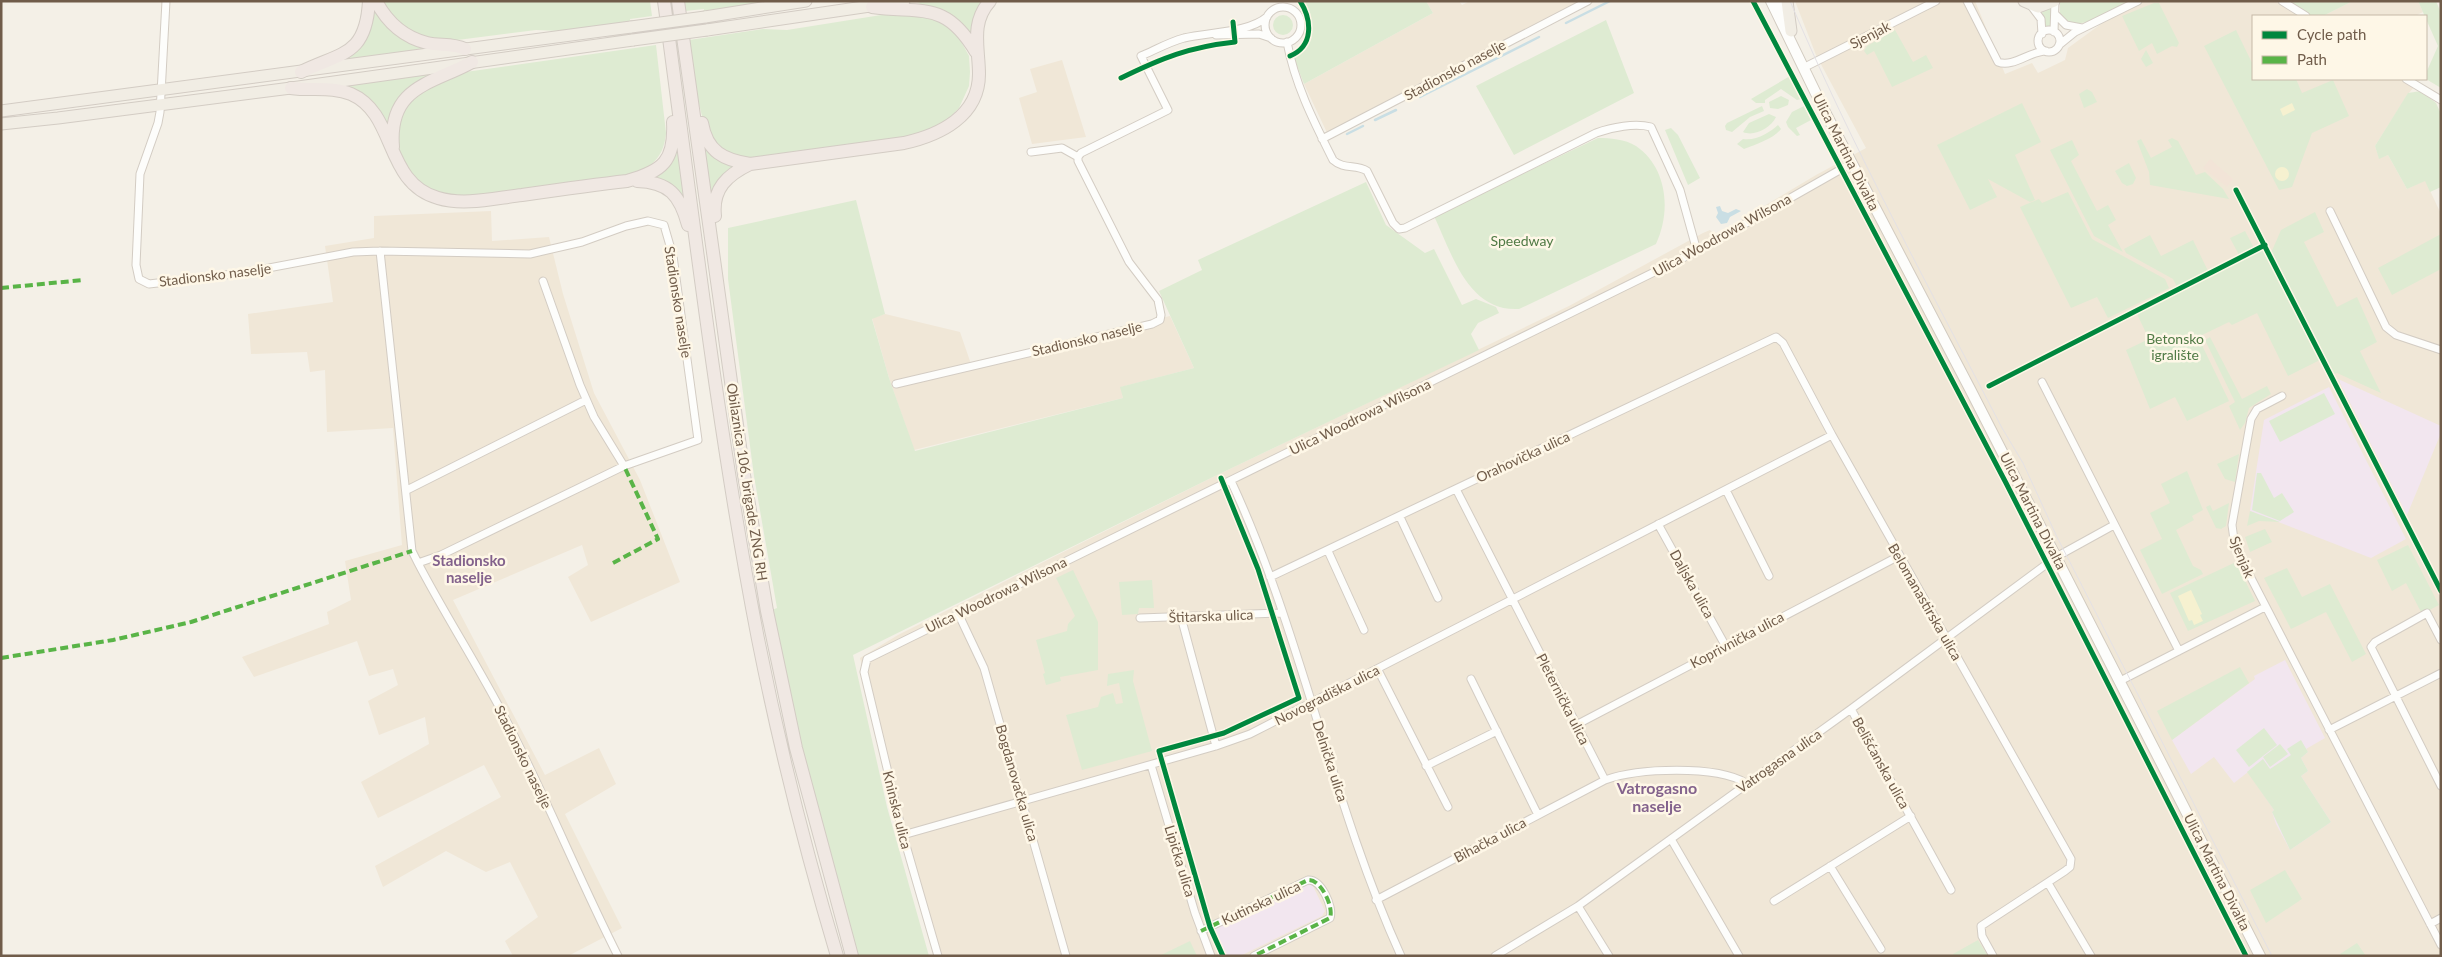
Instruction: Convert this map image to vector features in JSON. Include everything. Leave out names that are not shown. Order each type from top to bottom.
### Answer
[{"type":"highway","points":[[301,72],[338,58],[353,46],[365,26],[369,1]]},
{"type":"highway","points":[[376,1],[388,21],[407,35],[427,43],[450,44],[466,48]]},
{"type":"highway","name":"Obilaznica 106. brigade ZNG RH","points":[[664,1],[698,254],[733,492],[759,641],[797,809],[837,956]]},
{"type":"highway","name":"Obilaznica 106. brigade ZNG RH","points":[[678,1],[744,475],[767,611],[796,748],[852,956]]},
{"type":"highway","points":[[691,94],[703,131],[712,148],[726,159],[750,164],[904,143],[925,138],[947,128],[960,118],[970,106],[976,91],[979,75],[976,36],[978,20],[990,1]]},
{"type":"highway","points":[[872,7],[891,10],[918,8],[945,16],[959,27],[977,54]]},
{"type":"highway","points":[[394,154],[394,125],[402,104],[420,86],[472,62]]},
{"type":"highway","points":[[291,88],[315,91],[333,89],[353,95],[369,108],[377,118],[402,172],[419,189],[438,198],[451,200],[507,197],[627,181],[658,183],[674,193],[684,210],[698,254]]},
{"type":"highway","points":[[627,181],[655,171],[668,158],[674,138],[673,112],[677,94]]},
{"type":"highway","points":[[713,250],[716,227],[714,207],[717,192],[729,176],[750,164]]},
{"type":"main road","points":[[1,111],[705,17],[806,1]]},
{"type":"main road","points":[[1,124],[291,88],[904,1]]},
{"type":"main road","points":[[1786,1],[1791,31]]},
{"type":"main road","points":[[2028,4],[2043,6],[2054,1]]},
{"type":"street","points":[[160,104],[166,1]]},
{"type":"street","points":[[1271,38],[1266,28],[1274,1]]},
{"type":"street","points":[[1208,34],[1260,34],[1276,41],[1287,42],[1297,37],[1301,26],[1290,1]]},
{"type":"street","name":"Stadionsko naselje","points":[[1322,139],[1588,1]]},
{"type":"street","name":"Ulica Martina Divalta","points":[[1771,1],[1803,68],[2260,956]]},
{"type":"street","name":"Ulica Martina Divalta","points":[[1779,1],[1803,68]]},
{"type":"street","name":"Sjenjak","points":[[1803,68],[1936,1]]},
{"type":"street","points":[[1967,1],[1998,62],[2006,64],[2028,54],[2053,51],[2075,32],[2138,1]]},
{"type":"street","points":[[2054,1],[2055,32],[2060,38],[2059,45]]},
{"type":"street","points":[[2282,1],[2304,15]]},
{"type":"street","points":[[2028,4],[2040,19],[2040,47],[2046,51]]},
{"type":"street","points":[[1031,152],[1062,148],[1078,156],[1168,110],[1141,56],[1176,41],[1253,25],[1285,7],[1295,11]]},
{"type":"street","points":[[2054,14],[2066,26],[2085,28]]},
{"type":"street","points":[[2028,54],[2040,37],[2048,31],[2075,32]]},
{"type":"street","points":[[1287,42],[1293,71],[1333,160],[1338,164],[1367,171],[1393,223],[1399,229],[1413,224],[1601,131],[1617,127],[1651,127],[1680,190],[1697,251]]},
{"type":"street","points":[[2408,80],[2441,100]]},
{"type":"street","name":"Stadionsko naselje","points":[[160,104],[158,123],[140,174],[136,274],[142,282],[149,284],[242,273],[353,252],[530,254],[582,242],[626,226],[657,221],[664,224],[673,256],[698,440],[624,466],[441,555],[418,563]]},
{"type":"street","name":"Stadionsko naselje","points":[[896,384],[1152,324],[1160,320],[1161,314],[1158,300],[1129,262],[1078,161],[1078,156]]},
{"type":"street","name":"Ulica Woodrowa Wilsona","points":[[865,663],[870,656],[1231,481],[1697,251],[1852,163]]},
{"type":"street","points":[[2330,211],[2386,327],[2396,335],[2441,350]]},
{"type":"street","name":"Stadionsko naselje","points":[[380,251],[412,551],[504,716],[563,838],[582,885],[596,907],[618,956]]},
{"type":"street","points":[[543,281],[586,400],[594,417],[624,466]]},
{"type":"street","name":"Belomanastirska ulica","points":[[1776,337],[1783,343],[1899,556],[2069,854],[2070,867],[2048,883]]},
{"type":"street","name":"Orahovička ulica","points":[[1270,577],[1776,337]]},
{"type":"street","points":[[2042,382],[2179,651]]},
{"type":"street","name":"Sjenjak","points":[[2282,396],[2253,413],[2231,530],[2235,547],[2441,945]]},
{"type":"street","points":[[407,490],[586,400]]},
{"type":"street","name":"Novogradiška ulica","points":[[903,836],[1216,746],[1250,734],[1312,704],[1511,599],[1832,436]]},
{"type":"street","name":"Delnička ulica","points":[[1231,481],[1250,521],[1270,577],[1376,900],[1400,956]]},
{"type":"street","name":"Pleternička ulica","points":[[1456,489],[1604,780]]},
{"type":"street","points":[[1726,490],[1770,576]]},
{"type":"street","points":[[1400,517],[1438,598]]},
{"type":"street","name":"Daljska ulica","points":[[1658,524],[1725,645]]},
{"type":"street","points":[[2056,557],[2114,525]]},
{"type":"street","points":[[1328,550],[1364,630]]},
{"type":"street","name":"Koprivnička ulica","points":[[1576,725],[1725,645],[1899,556]]},
{"type":"street","name":"Vatrogasna ulica","points":[[1498,955],[1578,906],[1746,783],[1852,710],[2056,557]]},
{"type":"street","points":[[2120,681],[2265,607]]},
{"type":"street","name":"Bogdanovačka ulica","points":[[958,613],[981,658],[1066,956]]},
{"type":"street","name":"Štitarska ulica","points":[[1140,618],[1281,613]]},
{"type":"street","points":[[2441,640],[2427,613],[2372,644],[2371,650],[2441,786]]},
{"type":"street","points":[[1181,617],[1216,746]]},
{"type":"street","name":"Kninska ulica","points":[[865,663],[864,672],[903,836],[938,956]]},
{"type":"street","points":[[1378,670],[1448,807]]},
{"type":"street","points":[[2329,730],[2441,673]]},
{"type":"street","points":[[1471,679],[1538,815]]},
{"type":"street","name":"Belišćanska ulica","points":[[1852,710],[1951,890]]},
{"type":"street","points":[[1426,766],[1497,731]]},
{"type":"street","name":"Lipička ulica","points":[[1151,765],[1201,931],[1211,956]]},
{"type":"street","points":[[1604,780],[1642,772],[1671,770],[1721,775],[1740,779],[1746,783]]},
{"type":"street","name":"Bihačka ulica","points":[[1376,900],[1604,780]]},
{"type":"street","name":"Belišćanska ulica","points":[[1774,901],[1910,816]]},
{"type":"street","points":[[1671,839],[1739,956]]},
{"type":"street","points":[[1830,866],[1881,948]]},
{"type":"street","name":"Kutinska ulica","points":[[1201,931],[1308,880],[1319,882],[1332,913],[1330,918],[1254,956]]},
{"type":"street","points":[[1993,956],[1980,931],[1984,923],[2048,883],[2091,956]]},
{"type":"street","points":[[1578,906],[1609,956]]},
{"type":"street","points":[[2430,924],[2441,918]]},
{"type":"shaded area","points":[[1426,1],[1459,1],[1462,5],[1470,1],[1595,1],[1330,139],[1304,84],[1433,13]]},
{"type":"shaded area","points":[[1795,1],[1975,1],[2005,74],[2032,63],[2038,73],[2065,60],[2068,48],[2112,16],[2144,1],[2275,1],[2296,15],[2252,15],[2252,80],[2420,80],[2408,94],[2375,146],[2379,158],[2388,155],[2407,189],[2425,180],[2441,214],[2441,956],[941,956],[907,840],[860,658],[898,635],[1211,478],[1569,306],[1703,233],[1710,230],[1714,234],[1721,232],[1816,175],[1866,148],[1816,55]]},
{"type":"shaded area","points":[[2353,1],[2418,1],[2423,12],[2417,15],[2325,15]]},
{"type":"shaded area","points":[[1062,60],[1086,137],[1032,144],[1019,98],[1037,92],[1030,69]]},
{"type":"shaded area","points":[[2210,159],[2233,179],[2227,187],[2203,168]]},
{"type":"shaded area","points":[[1720,206],[1722,211],[1728,213],[1736,209],[1741,211],[1730,217],[1727,223],[1721,224],[1716,217],[1718,213],[1716,207]]},
{"type":"shaded area","points":[[491,211],[492,241],[549,237],[563,294],[594,393],[640,480],[680,582],[591,622],[568,577],[588,565],[582,545],[453,600],[545,775],[599,748],[616,784],[565,814],[622,928],[568,956],[513,956],[505,941],[538,917],[510,862],[486,872],[446,851],[383,887],[375,866],[501,797],[484,765],[378,818],[361,782],[429,744],[425,717],[379,735],[368,701],[398,685],[393,669],[369,676],[357,641],[254,677],[242,657],[329,624],[327,612],[351,600],[345,561],[402,545],[393,428],[327,432],[325,370],[310,372],[307,352],[251,354],[248,314],[333,302],[325,246],[374,238],[374,216]]},
{"type":"shaded area","points":[[885,314],[960,332],[971,364],[1170,316],[1194,368],[1121,387],[1123,398],[914,450],[889,378],[872,318]]},
{"type":"shaded area","points":[[2338,379],[2441,426],[2441,433],[2407,515]]},
{"type":"shaded area","points":[[2329,387],[2406,539],[2371,558],[2250,511],[2264,420]]},
{"type":"shaded area","points":[[2285,660],[2325,738],[2306,749],[2308,752],[2301,758],[2308,771],[2301,776],[2331,822],[2290,850],[2276,824],[2272,812],[2274,810],[2248,772],[2234,783],[2214,757],[2191,774],[2172,740],[2255,679],[2254,676]]},
{"type":"shaded area","points":[[1307,884],[1312,884],[1325,911],[1322,916],[1240,956],[1227,956],[1214,929]]},
{"type":"green space","points":[[379,1],[650,1],[652,16],[630,19],[630,22],[560,31],[536,30],[442,42],[405,30]]},
{"type":"green space","points":[[683,1],[768,1],[704,12],[704,9],[685,11]]},
{"type":"green space","points":[[924,1],[985,1],[973,39],[961,22],[949,13],[917,3]]},
{"type":"green space","points":[[1303,1],[1426,1],[1433,13],[1304,84],[1294,58],[1307,46],[1312,32],[1310,16]]},
{"type":"green space","points":[[2060,1],[2128,1],[2094,20],[2076,24],[2060,17]]},
{"type":"green space","points":[[2287,1],[2353,1],[2325,15],[2308,15]]},
{"type":"green space","points":[[2418,1],[2436,1],[2441,13],[2441,88],[2427,80],[2427,71],[2438,46],[2427,21],[2427,15],[2424,15]]},
{"type":"green space","points":[[2154,3],[2159,3],[2179,43],[2177,47],[2172,46],[2157,54],[2152,43],[2139,51],[2122,16]]},
{"type":"green space","points":[[372,6],[429,50],[343,61]]},
{"type":"green space","points":[[2051,8],[2053,27],[2046,29],[2042,12]]},
{"type":"green space","points":[[900,12],[938,19],[957,34],[969,56],[969,86],[959,108],[943,124],[910,137],[753,160],[730,158],[706,132],[697,96],[689,40],[763,29],[787,30]]},
{"type":"green space","points":[[1283,15],[1290,18],[1293,25],[1290,32],[1283,35],[1276,32],[1273,25],[1276,18]]},
{"type":"green space","points":[[1606,20],[1634,93],[1514,155],[1476,86]]},
{"type":"green space","points":[[1895,30],[1913,62],[1926,55],[1933,68],[1892,87],[1874,51],[1867,55],[1864,51],[1867,46]]},
{"type":"green space","points":[[2236,30],[2252,63],[2252,80],[2296,80],[2302,93],[2333,80],[2349,116],[2312,133],[2292,187],[2279,190],[2204,46]]},
{"type":"green space","points":[[656,45],[666,133],[665,141],[657,158],[636,174],[466,197],[446,197],[419,187],[398,156],[398,118],[412,96],[451,74]]},
{"type":"green space","points":[[2146,50],[2153,63],[2146,67],[2141,59]]},
{"type":"green space","points":[[432,73],[432,75],[415,86],[389,132],[344,85]]},
{"type":"green space","points":[[1790,76],[1801,99],[1797,100],[1781,89],[1765,100],[1765,103],[1756,103],[1751,99]]},
{"type":"green space","points":[[2087,89],[2092,92],[2097,102],[2084,108],[2079,94]]},
{"type":"green space","points":[[2421,91],[2436,103],[2441,114],[2441,187],[2430,192],[2425,181],[2407,189],[2388,155],[2379,159],[2375,146],[2408,93]]},
{"type":"green space","points":[[1781,96],[1789,100],[1788,105],[1778,109],[1770,108],[1769,102]]},
{"type":"green space","points":[[2022,103],[2041,142],[2015,155],[2035,200],[2030,202],[1988,179],[1997,197],[1970,210],[1937,145]]},
{"type":"green space","points":[[1762,106],[1764,111],[1750,117],[1732,132],[1726,130],[1725,126],[1727,123]]},
{"type":"green space","points":[[1804,106],[1811,120],[1796,128],[1800,135],[1797,136],[1788,127],[1786,122],[1792,112]]},
{"type":"green space","points":[[1769,114],[1776,117],[1766,128],[1752,133],[1743,132],[1749,123]]},
{"type":"green space","points":[[1778,125],[1781,129],[1778,133],[1764,141],[1744,149],[1737,144],[1743,139],[1753,139],[1763,135]]},
{"type":"green space","points":[[1671,128],[1678,135],[1700,178],[1688,185],[1665,130]]},
{"type":"green space","name":"Speedway","points":[[1598,138],[1617,139],[1632,144],[1647,155],[1655,166],[1664,191],[1665,205],[1661,232],[1656,244],[1519,309],[1501,307],[1487,301],[1474,291],[1464,278],[1455,263],[1434,216]]},
{"type":"green space","points":[[2172,138],[2178,141],[2196,175],[2205,172],[2223,189],[2229,199],[2150,185],[2149,172],[2137,141],[2141,139],[2151,158],[2172,147],[2168,140]]},
{"type":"green space","points":[[2072,140],[2079,155],[2071,161],[2097,211],[2108,205],[2116,220],[2108,225],[2123,252],[2094,236],[2050,150]]},
{"type":"green space","points":[[704,142],[735,165],[709,197]]},
{"type":"green space","points":[[677,148],[680,148],[687,201],[653,176]]},
{"type":"green space","points":[[2129,163],[2136,178],[2133,184],[2127,186],[2122,183],[2115,171]]},
{"type":"green space","points":[[1366,182],[1386,225],[1425,253],[1434,249],[1462,305],[1476,299],[1496,307],[1499,313],[1478,323],[1471,334],[1479,350],[1211,478],[853,655],[887,807],[929,956],[856,956],[818,818],[770,611],[777,608],[754,476],[728,279],[728,228],[856,200],[885,314],[872,319],[889,378],[915,451],[1123,398],[1120,387],[1194,368],[1159,291],[1202,270],[1198,260]]},
{"type":"green space","points":[[2068,192],[2092,239],[2165,279],[2169,288],[2108,318],[2097,297],[2071,308],[2020,207],[2039,199],[2042,203]]},
{"type":"green space","points":[[2315,212],[2324,232],[2304,242],[2337,307],[2357,297],[2377,342],[2360,351],[2381,393],[2337,373],[2332,375],[2271,253],[2281,230]]},
{"type":"green space","points":[[2245,231],[2254,248],[2239,255],[2230,238]]},
{"type":"green space","points":[[2441,234],[2441,269],[2392,295],[2378,268]]},
{"type":"green space","points":[[2150,235],[2161,256],[2193,240],[2208,271],[2177,287],[2173,279],[2126,253],[2124,249]]},
{"type":"green space","name":"Betonsko igralište","points":[[2264,246],[2320,360],[2288,376],[2257,313],[2232,325],[2229,322],[2198,337],[2229,401],[2187,421],[2175,397],[2150,409],[2126,350],[2149,339],[2135,310]]},
{"type":"green space","points":[[2210,337],[2242,399],[2267,386],[2271,394],[2249,408],[2245,423],[2240,430],[2229,406],[2235,402],[2205,340]]},
{"type":"green space","points":[[2324,393],[2335,414],[2280,442],[2269,421]]},
{"type":"green space","points":[[2239,454],[2235,482],[2225,479],[2217,464]]},
{"type":"green space","points":[[2187,471],[2203,510],[2192,516],[2194,520],[2176,530],[2193,566],[2201,570],[2203,574],[2162,594],[2140,550],[2162,539],[2150,513],[2170,503],[2161,484]]},
{"type":"green space","points":[[2257,473],[2261,473],[2274,498],[2282,493],[2294,512],[2280,521],[2252,510]]},
{"type":"green space","points":[[2229,503],[2226,526],[2221,529],[2216,528],[2206,507],[2210,505],[2213,511]]},
{"type":"green space","points":[[2250,511],[2280,522],[2259,521],[2247,526]]},
{"type":"green space","points":[[2265,529],[2272,542],[2250,552],[2245,537]]},
{"type":"green space","points":[[2408,545],[2439,605],[2422,614],[2406,583],[2392,591],[2377,560]]},
{"type":"green space","points":[[2236,562],[2255,601],[2188,631],[2170,593]]},
{"type":"green space","points":[[2287,568],[2302,597],[2330,584],[2366,654],[2352,662],[2326,612],[2291,629],[2264,578]]},
{"type":"green space","points":[[1073,570],[1098,622],[1098,670],[1060,677],[1061,681],[1046,685],[1043,674],[1045,673],[1036,640],[1067,631],[1068,624],[1075,616],[1056,578]]},
{"type":"green space","points":[[1152,580],[1154,608],[1139,608],[1138,614],[1122,615],[1119,582]]},
{"type":"green space","points":[[2240,667],[2249,683],[2172,740],[2157,711]]},
{"type":"green space","points":[[1134,670],[1133,681],[1152,751],[1082,770],[1066,715],[1098,707],[1101,697],[1113,693],[1116,704],[1123,703],[1119,683],[1107,686],[1108,674]]},
{"type":"green space","points":[[2264,728],[2277,745],[2249,767],[2236,750]]},
{"type":"green space","points":[[2301,740],[2308,752],[2301,758],[2308,771],[2301,776],[2331,822],[2290,850],[2272,812],[2274,810],[2247,772],[2263,759],[2270,769],[2291,755],[2287,749]]},
{"type":"green space","points":[[2280,744],[2288,754],[2270,767],[2263,757]]},
{"type":"green space","points":[[2285,870],[2302,899],[2266,923],[2250,890]]},
{"type":"green space","points":[[1978,940],[1988,956],[1954,956],[1953,954]]},
{"type":"green space","points":[[1190,941],[1197,956],[1159,956]]},
{"type":"green space","points":[[2357,943],[2366,956],[2342,956],[2340,954]]},
{"type":"sand","points":[[2292,103],[2295,110],[2283,116],[2280,109]]},
{"type":"sand","points":[[2279,167],[2285,167],[2289,174],[2285,181],[2279,181],[2275,177],[2275,171]]},
{"type":"sand","points":[[2191,590],[2202,614],[2200,615],[2203,621],[2194,625],[2192,620],[2189,621],[2178,596]]},
{"type":"waterway","points":[[1566,23],[1610,1]]},
{"type":"waterway","points":[[1420,97],[1539,37]]},
{"type":"waterway","points":[[1375,120],[1396,110]]},
{"type":"waterway","points":[[1347,134],[1363,126]]},
{"type":"tram line","points":[[1790,1],[1865,163],[2002,428],[2023,463],[2057,537],[2272,956]]},
{"type":"marked path","points":[[1,288],[83,280]]},
{"type":"marked path","points":[[613,563],[658,539],[624,466]]},
{"type":"marked path","points":[[1,658],[113,640],[191,622],[412,551]]},
{"type":"marked path","points":[[1201,931],[1308,880],[1317,884],[1328,901],[1331,913],[1330,918],[1254,956]]},
{"type":"cycle path","points":[[1290,56],[1298,52],[1307,39],[1307,16],[1300,1]]},
{"type":"cycle path","points":[[1753,1],[2006,483],[2246,956]]},
{"type":"cycle path","points":[[1121,78],[1176,54],[1235,42],[1233,22]]},
{"type":"cycle path","points":[[2236,190],[2441,591]]},
{"type":"cycle path","points":[[1989,386],[2265,245]]},
{"type":"cycle path","points":[[1221,478],[1258,569],[1299,698],[1224,733],[1159,751],[1210,927],[1223,956]]},
{"type":"district","name":"Stadionsko naselje","points":[[469,570]]},
{"type":"district","name":"Vatrogasno naselje","points":[[1657,797]]}]
